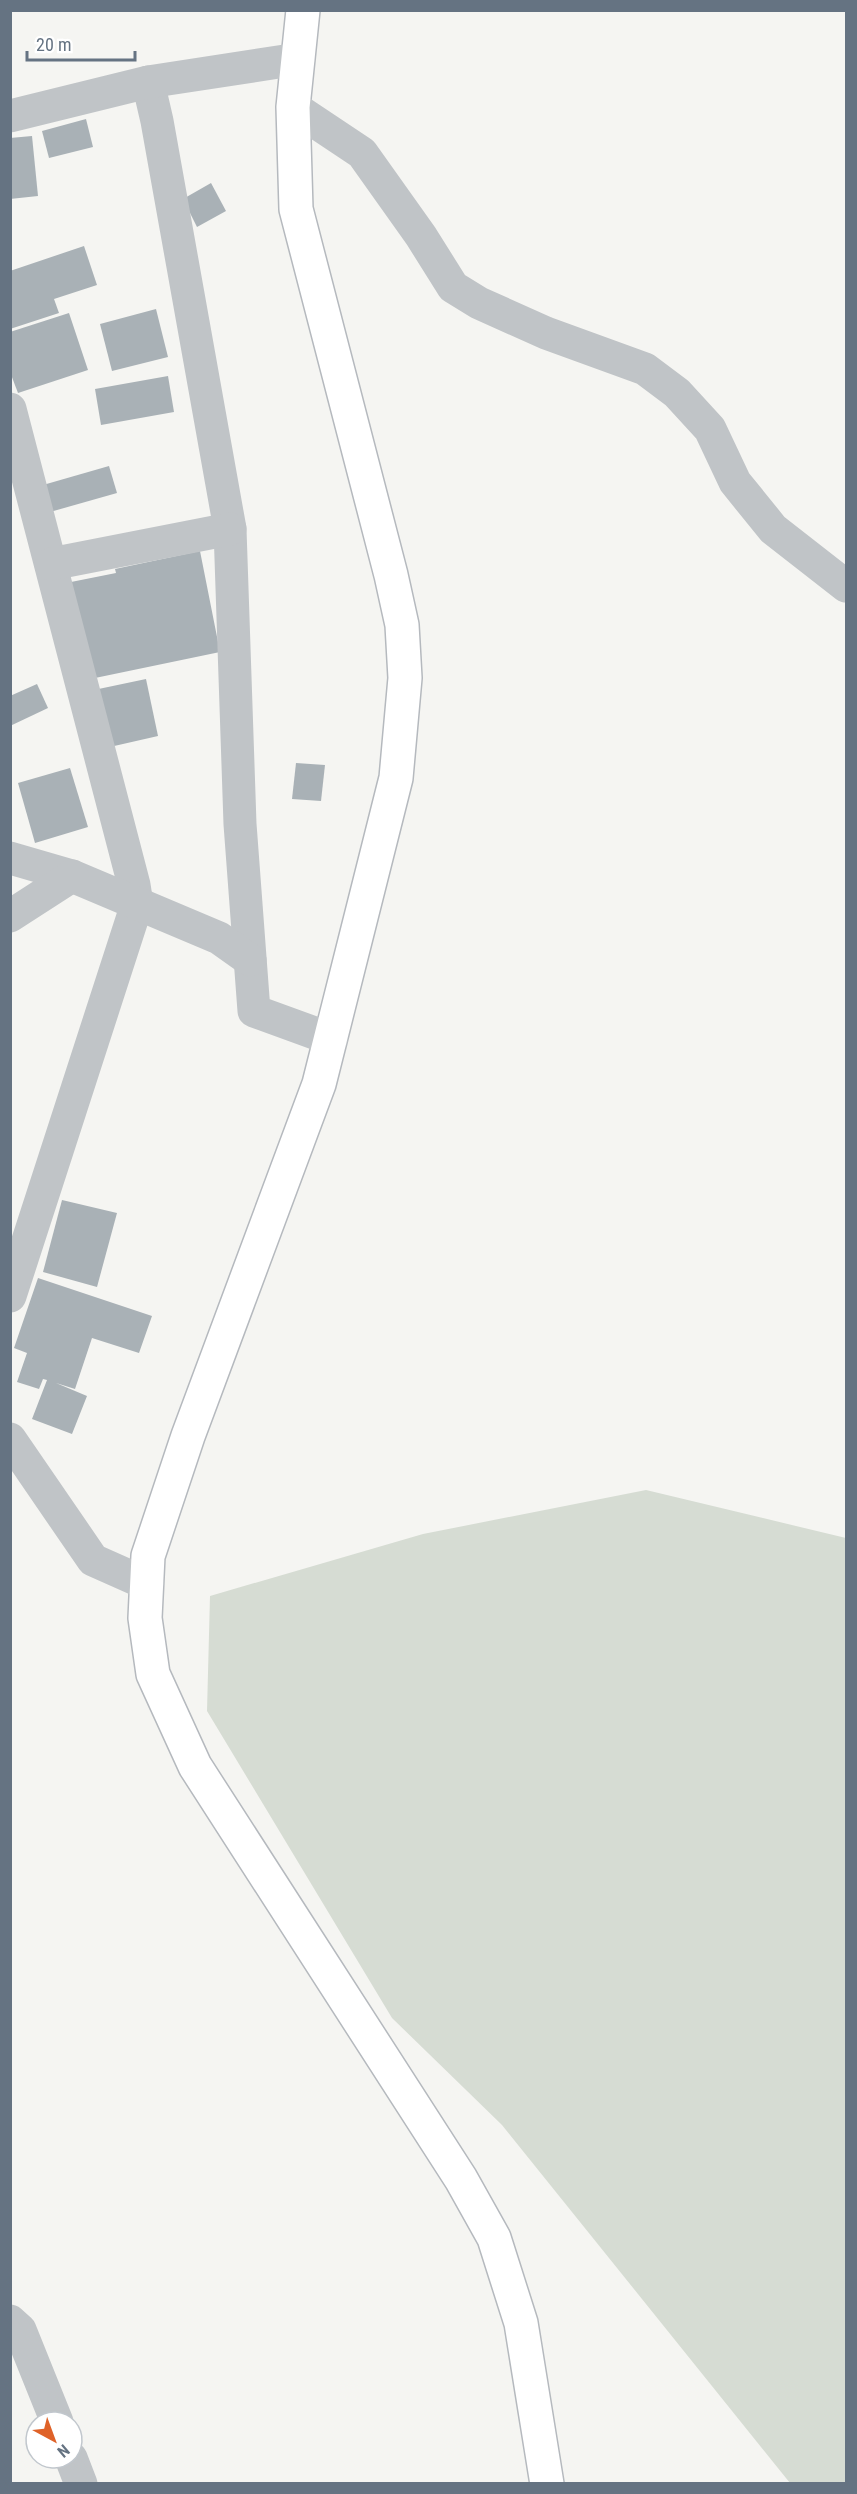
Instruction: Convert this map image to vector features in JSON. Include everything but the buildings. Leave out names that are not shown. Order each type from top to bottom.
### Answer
[{"type":"main road","points":[[303,10],[293,107],[296,209],[402,625],[405,678],[396,778],[319,1084],[188,1436],[148,1556],[145,1618],[153,1674],[195,1766],[461,2179],[494,2238],[521,2323],[547,2484]]},
{"type":"street","points":[[10,116],[148,82],[298,58]]},
{"type":"street","points":[[148,82],[157,120],[230,529],[240,824],[254,1011],[331,1039]]},
{"type":"street","points":[[293,107],[362,153],[421,236],[453,287],[479,303],[546,333],[645,369],[677,393],[710,429],[735,482],[773,529],[846,586]]},
{"type":"street","points":[[10,409],[15,443],[51,564],[137,904],[10,1296]]},
{"type":"street","points":[[51,564],[230,529]]},
{"type":"street","points":[[10,858],[72,876],[219,938],[250,960]]},
{"type":"street","points":[[10,916],[72,876]]},
{"type":"street","points":[[10,1439],[93,1560],[147,1584]]},
{"type":"street","points":[[10,2321],[20,2330],[52,2410]]},
{"type":"shaded area","points":[[646,1490],[846,1538],[846,2483],[790,2483],[502,2125],[392,2018],[207,1711],[210,1596],[423,1534]]}]
